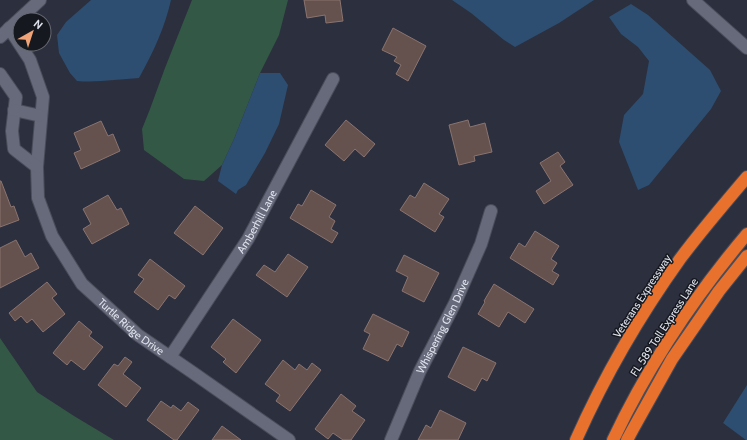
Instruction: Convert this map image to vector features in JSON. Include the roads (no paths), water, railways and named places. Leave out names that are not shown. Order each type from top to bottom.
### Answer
[{"type":"highway","name":"Veterans Expressway","points":[[576,440],[583,423],[629,338],[656,296],[681,259],[722,206],[747,177]]},
{"type":"highway","name":"FL 589 Toll Express Lane","points":[[613,440],[641,385],[663,348],[696,299],[747,234]]},
{"type":"highway","points":[[627,440],[672,359],[719,290],[747,256]]},
{"type":"street","points":[[0,37],[40,0]]},
{"type":"street","points":[[693,0],[747,48]]},
{"type":"street","name":"Turtle Ridge Drive","points":[[9,28],[30,60],[42,97],[37,166],[38,198],[52,236],[82,284],[138,335],[289,440]]},
{"type":"street","points":[[0,74],[16,97],[12,131],[14,149],[37,166]]},
{"type":"street","name":"Amberhill Lane","points":[[170,357],[248,239],[333,79]]},
{"type":"street","points":[[14,110],[41,116]]},
{"type":"street","name":"Whispering Glen Drive","points":[[391,440],[420,371],[458,297],[481,244],[491,212]]},
{"type":"water","points":[[91,0],[171,0],[158,40],[139,78],[77,81],[70,73],[59,53],[57,35],[66,22]]},
{"type":"water","points":[[452,0],[594,0],[559,23],[515,47]]},
{"type":"water","points":[[631,4],[648,15],[710,70],[721,91],[711,109],[649,185],[638,190],[619,142],[624,115],[643,94],[649,61],[638,47],[621,34],[609,17]]},
{"type":"water","points":[[260,73],[280,73],[288,85],[279,124],[265,153],[246,185],[238,190],[236,194],[218,181],[222,165]]},
{"type":"water","points":[[747,385],[747,440],[746,440],[723,423]]}]
